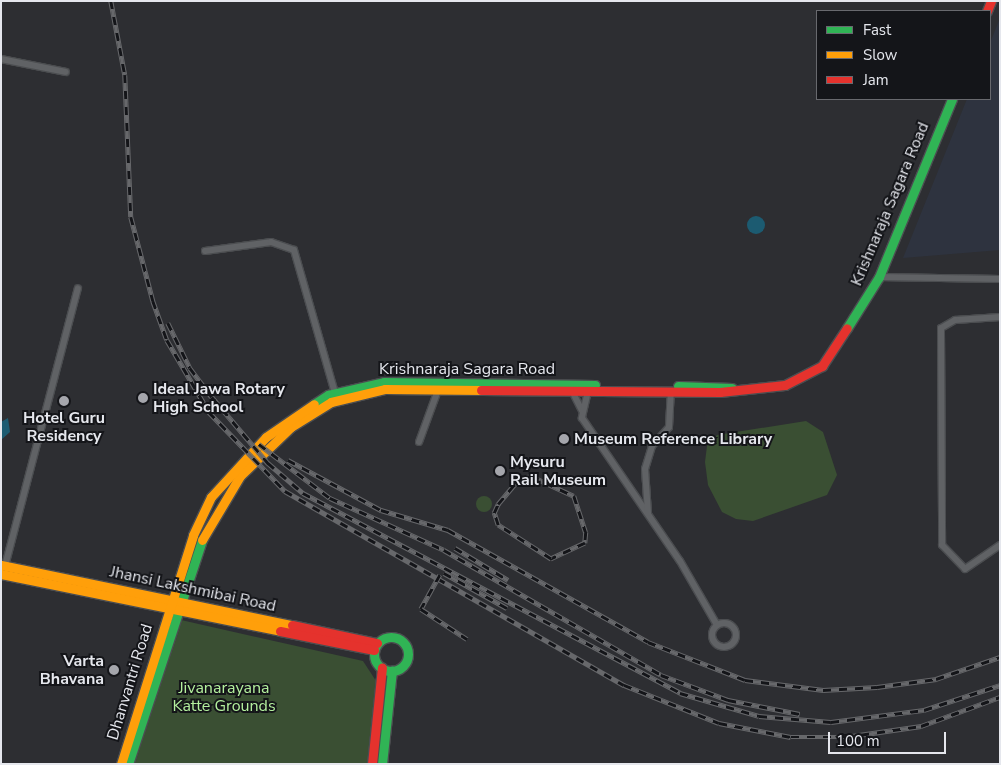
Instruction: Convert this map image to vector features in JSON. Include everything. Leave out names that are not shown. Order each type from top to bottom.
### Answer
[{"type":"main road","name":"Krishnaraja Sagara Road","points":[[174,604],[193,535],[217,490],[266,437],[335,393],[384,382],[572,387],[671,392],[785,384],[822,366],[879,277],[952,100]]},
{"type":"main road","name":"Krishnaraja Sagara Road","points":[[588,388],[720,384],[733,388]]},
{"type":"main road","name":"Krishnaraja Sagara Road","points":[[174,604],[220,504],[240,476],[291,427],[331,402],[385,389],[438,390],[572,387]]},
{"type":"main road","name":"Jhansi Lakshmibai Road","points":[[3,568],[376,646]]},
{"type":"main road","name":"Dhanvantri Road","points":[[121,764],[174,604]]},
{"type":"main road","name":"Dhanvantri Road","points":[[128,764],[174,604]]},
{"type":"main road","points":[[372,764],[382,668],[376,646],[392,636],[406,645],[407,661],[392,671]]},
{"type":"main road","points":[[382,668],[392,671]]},
{"type":"main road","points":[[382,764],[392,671]]},
{"type":"street","points":[[1,59],[66,72]]},
{"type":"street","points":[[205,251],[270,242],[294,250],[335,393]]},
{"type":"street","points":[[879,277],[1000,279]]},
{"type":"street","points":[[3,568],[78,288]]},
{"type":"street","points":[[1000,318],[955,320],[941,328],[942,545],[965,569],[1000,545]]},
{"type":"street","points":[[572,387],[582,411]]},
{"type":"street","points":[[588,388],[582,418],[648,514],[717,625]]},
{"type":"street","points":[[418,442],[438,390]]},
{"type":"street","points":[[648,514],[645,469],[652,446],[669,427],[671,392]]},
{"type":"shaded area","points":[[1000,18],[1000,250],[903,258],[967,100],[991,100],[991,40]]},
{"type":"green space","points":[[806,421],[823,432],[837,475],[827,495],[753,521],[736,519],[722,512],[708,485],[705,462],[707,446],[717,435]]},
{"type":"green space","points":[[481,496],[487,496],[492,501],[490,510],[481,512],[476,507],[476,501]]},
{"type":"green space","name":"Jivanarayana Katte Grounds","points":[[181,620],[363,661],[380,687],[372,764],[134,764]]},
{"type":"water","points":[[756,216],[764,221],[765,225],[760,233],[756,234],[748,229],[747,225],[752,217]]},
{"type":"water","points":[[8,418],[10,432],[1,440],[1,422]]},
{"type":"railway","points":[[111,1],[125,75],[131,217],[153,301],[167,340],[209,412],[285,491],[624,685],[719,723],[791,737],[845,737],[921,726],[1000,697]]},
{"type":"railway","points":[[168,323],[190,368],[212,397],[268,463],[303,493],[680,693],[759,716],[831,722],[924,710],[1000,685]]},
{"type":"railway","points":[[259,444],[330,498],[444,550],[661,675],[728,700],[800,714]]},
{"type":"railway","points":[[288,460],[381,510],[448,530],[648,642],[745,680],[823,690],[877,687],[936,679],[1000,657]]},
{"type":"railway","points":[[531,476],[574,496],[586,532],[585,543],[551,559],[498,525],[494,513],[498,504],[519,479],[531,476]]},
{"type":"railway","points":[[455,548],[508,580]]},
{"type":"railway","points":[[444,573],[507,608]]},
{"type":"railway","points":[[440,575],[421,609],[467,639]]},
{"type":"traffic: fast","points":[[847,328],[879,277],[952,100]]},
{"type":"traffic: fast","points":[[314,404],[328,395],[384,382],[595,385]]},
{"type":"traffic: fast","points":[[678,386],[732,388]]},
{"type":"traffic: fast","points":[[128,764],[202,540]]},
{"type":"traffic: fast","points":[[391,637],[398,638],[403,642],[407,647],[408,654],[407,661],[403,666],[398,670],[391,671],[384,670],[379,666],[375,661],[374,654],[375,647],[379,642],[384,638],[391,637]]},
{"type":"traffic: fast","points":[[382,764],[392,671]]},
{"type":"traffic: slow","points":[[202,540],[240,476],[291,427],[331,402],[385,389],[481,390]]},
{"type":"traffic: slow","points":[[121,764],[193,535],[211,497],[266,437],[314,404]]},
{"type":"traffic: slow","points":[[1,565],[292,625]]},
{"type":"traffic: slow","points":[[1,574],[280,631]]},
{"type":"traffic: jam","points":[[987,10],[991,1]]},
{"type":"traffic: jam","points":[[481,390],[720,392],[785,385],[822,366],[847,328]]},
{"type":"traffic: jam","points":[[292,625],[377,643]]},
{"type":"traffic: jam","points":[[280,631],[374,650]]},
{"type":"traffic: jam","points":[[372,764],[382,668]]},
{"type":"place","name":"Ideal Jawa Rotary High School","points":[[143,398]]},
{"type":"place","name":"Hotel Guru Residency","points":[[64,401]]},
{"type":"place","name":"Museum Reference Library","points":[[564,439]]},
{"type":"place","name":"Mysuru Rail Museum","points":[[500,471]]},
{"type":"place","name":"Varta Bhavana","points":[[114,670]]}]
